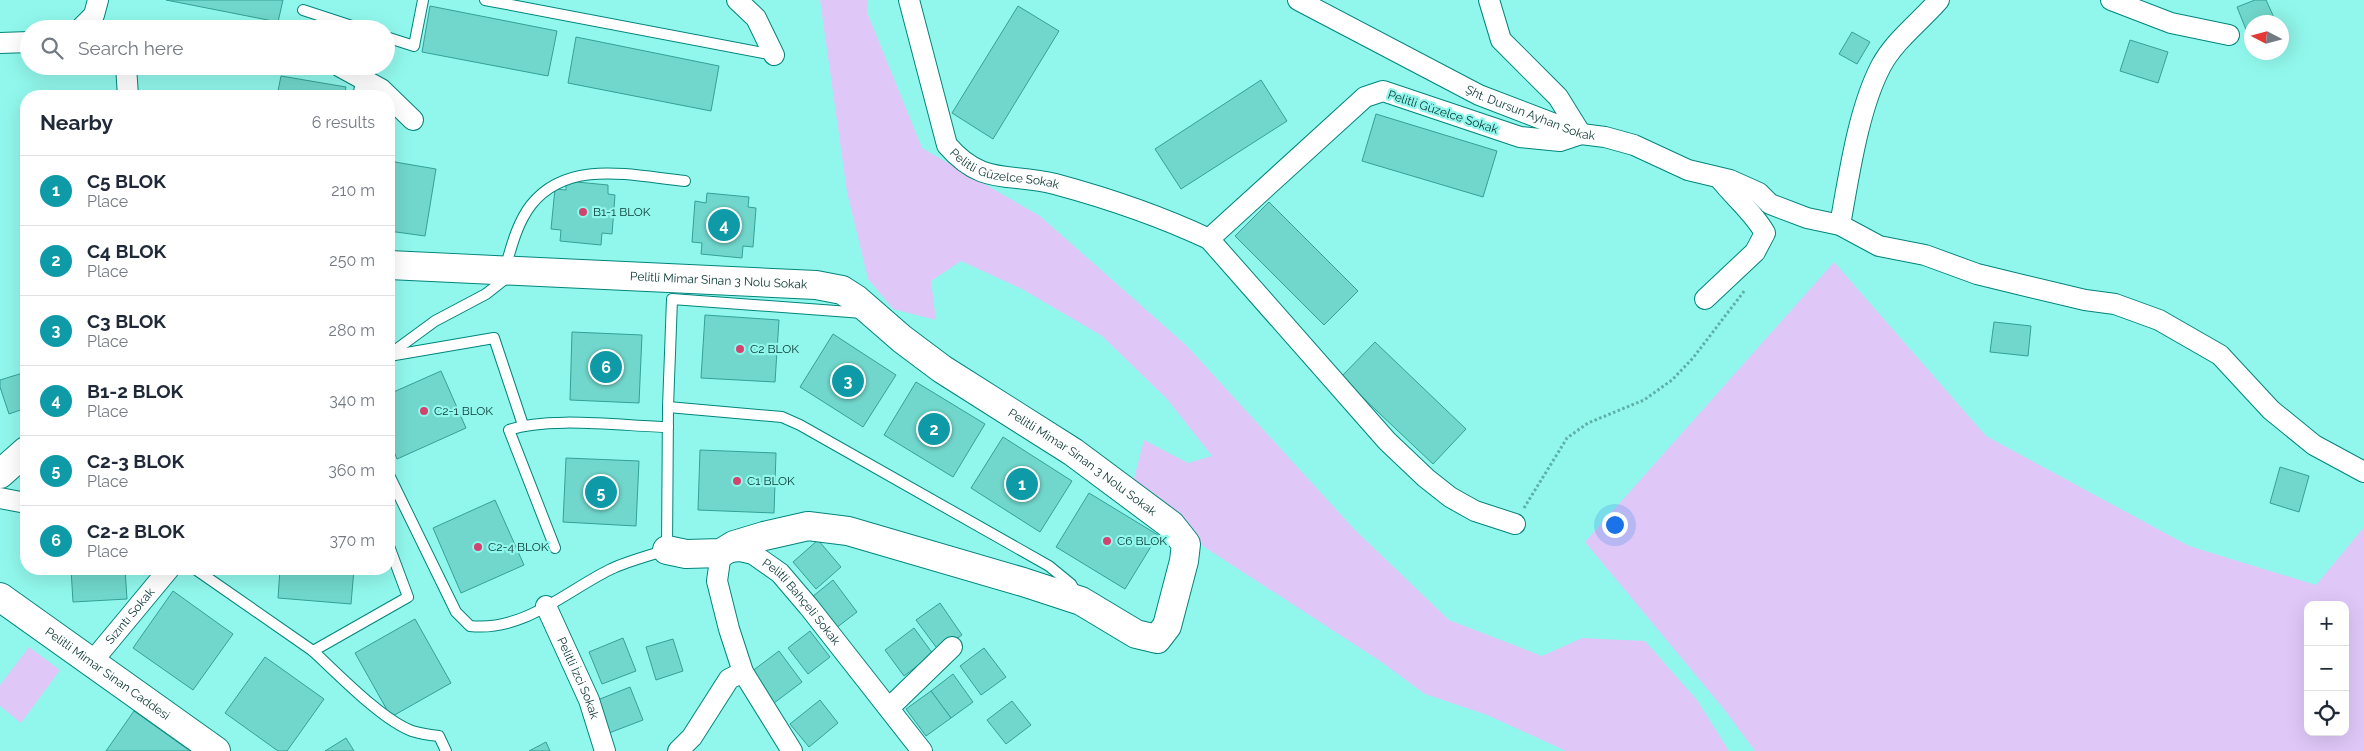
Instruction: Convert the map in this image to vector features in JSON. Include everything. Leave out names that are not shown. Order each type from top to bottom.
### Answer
[{"type":"street","points":[[89,20],[94,15],[98,0]]},
{"type":"street","points":[[737,0],[756,18],[774,55]]},
{"type":"street","name":"Pelitli Güzelce Sokak","points":[[909,0],[947,146],[960,161],[979,172],[1003,178],[1052,183],[1167,219],[1209,239],[1387,441],[1426,478],[1450,497],[1475,511],[1515,524]]},
{"type":"street","name":"Şht. Dursun Ayhan Sokak","points":[[1298,0],[1479,95],[1581,134],[1605,137],[1634,145],[1688,170],[1730,180],[1759,193],[1770,204],[1807,218],[1840,225],[1879,246],[1925,255],[1977,274],[2085,300],[2115,304],[2159,320],[2220,355],[2271,410],[2314,445],[2364,472]]},
{"type":"street","points":[[1489,0],[1501,40],[1558,97],[1581,134]]},
{"type":"street","points":[[1840,225],[1851,164],[1866,107],[1881,66],[1900,39],[1939,0]]},
{"type":"street","points":[[2111,0],[2171,23],[2229,35]]},
{"type":"street","points":[[0,43],[20,42]]},
{"type":"street","points":[[127,75],[128,90]]},
{"type":"street","points":[[349,75],[360,87],[382,90]]},
{"type":"street","name":"Pelitli Güzelce Sokak","points":[[1209,239],[1365,96],[1383,91],[1520,137],[1560,142],[1581,134]]},
{"type":"street","points":[[395,103],[413,120]]},
{"type":"street","points":[[1705,299],[1755,252],[1765,233],[1748,208],[1730,193],[1718,177]]},
{"type":"street","name":"Pelitli Mimar Sinan 3 Nolu Sokak","points":[[395,265],[816,285],[842,290],[942,369],[1073,452],[1171,525],[1186,544],[1184,561],[1167,626],[1157,639],[1136,634],[1080,601],[1023,582],[848,531],[808,526],[734,545],[721,553],[692,554],[667,550]]},
{"type":"street","points":[[0,474],[20,456]]},
{"type":"street","points":[[0,498],[20,502]]},
{"type":"street","name":"Pelitli Bahçeli Sokak","points":[[721,553],[740,551],[753,554],[780,573],[922,751]]},
{"type":"street","points":[[721,553],[717,581],[718,590],[744,672],[792,751]]},
{"type":"street","name":"Sızıntı Sokak","points":[[91,663],[164,575]]},
{"type":"street","name":"Pelitli Mimar Sinan Caddesi","points":[[0,597],[216,751]]},
{"type":"street","name":"Pelitli İzci Sokak","points":[[546,606],[589,700],[605,751]]},
{"type":"street","points":[[889,708],[952,648]]},
{"type":"street","points":[[678,751],[692,737],[729,679],[744,672]]},
{"type":"lane","points":[[395,40],[414,46],[423,0]]},
{"type":"lane","points":[[484,0],[774,55]]},
{"type":"lane","points":[[303,10],[334,20]]},
{"type":"lane","points":[[395,352],[435,322],[486,294],[510,270],[514,239],[530,206],[550,187],[572,177],[600,172],[684,181]]},
{"type":"lane","points":[[395,487],[456,612],[470,626],[486,628],[514,622],[609,570],[667,550],[668,407],[672,299],[874,314]]},
{"type":"lane","points":[[395,355],[494,338],[523,425]]},
{"type":"lane","points":[[668,407],[782,417],[800,425],[1050,566],[1071,584],[1080,601]]},
{"type":"lane","points":[[555,548],[509,430],[523,425],[564,423],[668,427]]},
{"type":"lane","points":[[313,651],[408,597],[395,562]]},
{"type":"lane","points":[[204,575],[313,651],[363,697],[393,720],[412,731],[439,736],[446,751]]},
{"type":"path","points":[[1515,524],[1568,438],[1588,423],[1644,400],[1672,380],[1693,358],[1745,289]]},
{"type":"shaded area","points":[[820,0],[868,0],[867,12],[922,148],[1040,216],[1187,346],[1354,529],[1449,620],[1542,656],[1582,638],[1645,641],[1697,700],[1729,751],[1566,751],[1487,715],[1425,694],[1380,661],[1189,537],[1133,482],[1144,440],[1188,463],[1212,456],[1167,399],[1102,336],[1022,289],[961,261],[931,281],[936,320],[893,309],[868,279],[847,192]]},
{"type":"shaded area","points":[[1834,262],[1986,436],[2189,546],[2316,585],[2364,527],[2364,751],[1755,751],[1723,708],[1585,542]]},
{"type":"shaded area","points":[[29,647],[60,670],[21,723],[0,706],[0,685]]},
{"type":"building","points":[[166,0],[283,0],[278,20],[268,20]]},
{"type":"building","points":[[2255,0],[2266,0],[2273,15],[2244,15],[2244,24],[2237,7]]},
{"type":"building","points":[[430,6],[557,31],[548,76],[422,52]]},
{"type":"building","points":[[1018,6],[1059,31],[993,139],[952,113]]},
{"type":"building","points":[[1852,32],[1870,42],[1857,64],[1839,54]]},
{"type":"building","points":[[576,37],[719,66],[711,111],[568,83]]},
{"type":"building","points":[[2130,40],[2168,52],[2158,83],[2120,71]]},
{"type":"building","points":[[281,76],[346,87],[345,90],[278,90]]},
{"type":"building","points":[[1261,80],[1287,121],[1181,189],[1155,149]]},
{"type":"building","points":[[1376,114],[1497,151],[1483,197],[1362,161]]},
{"type":"building","points":[[395,162],[436,169],[425,236],[395,232]]},
{"type":"building","name":"B1-1 BLOK","points":[[566,181],[608,185],[608,194],[615,195],[612,234],[602,233],[601,245],[560,241],[561,230],[551,229],[555,189],[566,190]]},
{"type":"building","points":[[707,193],[749,197],[748,207],[756,208],[753,247],[743,246],[742,258],[701,254],[702,243],[692,242],[695,201],[706,203]]},
{"type":"building","points":[[1269,202],[1358,291],[1324,325],[1235,236]]},
{"type":"building","name":"C2 BLOK","points":[[705,315],[779,320],[775,382],[701,378]]},
{"type":"building","points":[[1994,322],[2031,326],[2028,356],[1990,352]]},
{"type":"building","points":[[572,332],[642,335],[639,403],[570,400]]},
{"type":"building","points":[[833,334],[896,375],[863,427],[800,387]]},
{"type":"building","points":[[1375,342],[1466,429],[1433,464],[1341,377]]},
{"type":"building","name":"C2-1 BLOK","points":[[441,371],[466,428],[397,459],[395,454],[395,391]]},
{"type":"building","points":[[20,374],[20,410],[9,414],[0,387],[0,380]]},
{"type":"building","points":[[916,382],[985,424],[953,477],[884,435]]},
{"type":"building","points":[[1003,437],[1072,481],[1040,532],[971,488]]},
{"type":"building","name":"C1 BLOK","points":[[700,450],[776,453],[774,513],[698,510]]},
{"type":"building","points":[[566,458],[639,461],[636,526],[563,522]]},
{"type":"building","points":[[2280,467],[2309,476],[2299,512],[2270,503]]},
{"type":"building","name":"C6 BLOK","points":[[1089,493],[1158,535],[1125,589],[1056,547]]},
{"type":"building","name":"C2-4 BLOK","points":[[495,500],[524,565],[461,593],[433,528]]},
{"type":"building","points":[[818,540],[841,567],[816,589],[793,562]]},
{"type":"building","points":[[71,575],[125,575],[127,599],[73,602]]},
{"type":"building","points":[[280,575],[353,575],[351,604],[278,598]]},
{"type":"building","points":[[833,580],[857,612],[836,628],[812,597]]},
{"type":"building","points":[[173,591],[233,634],[193,690],[133,648]]},
{"type":"building","points":[[940,603],[962,635],[939,651],[916,620]]},
{"type":"building","points":[[415,619],[451,683],[391,717],[355,653]]},
{"type":"building","points":[[914,628],[933,654],[904,676],[885,650]]},
{"type":"building","points":[[810,631],[830,657],[808,674],[788,648]]},
{"type":"building","points":[[623,638],[636,671],[602,684],[589,652]]},
{"type":"building","points":[[673,639],[683,671],[656,680],[646,647]]},
{"type":"building","points":[[984,648],[1006,677],[981,695],[960,666]]},
{"type":"building","points":[[779,651],[802,682],[774,703],[751,672]]},
{"type":"building","points":[[265,657],[324,699],[287,751],[278,751],[225,713]]},
{"type":"building","points":[[953,674],[973,702],[951,718],[931,691]]},
{"type":"building","points":[[630,687],[643,720],[609,733],[595,701]]},
{"type":"building","points":[[931,691],[951,718],[926,736],[906,709]]},
{"type":"building","points":[[820,700],[838,723],[809,747],[790,724]]},
{"type":"building","points":[[1012,701],[1031,725],[1006,744],[987,720]]},
{"type":"building","points":[[134,711],[190,751],[106,751]]},
{"type":"building","points":[[346,738],[354,751],[325,751]]},
{"type":"building","points":[[546,742],[550,751],[529,751]]},
{"type":"place","name":"B1-1 BLOK","points":[[583,212]]},
{"type":"place","name":"B1-2 BLOK","points":[[724,225]]},
{"type":"place","name":"C2 BLOK","points":[[740,349]]},
{"type":"place","name":"C2-2 BLOK","points":[[606,367]]},
{"type":"place","name":"C3 BLOK","points":[[848,381]]},
{"type":"place","name":"C2-1 BLOK","points":[[424,411]]},
{"type":"place","name":"C4 BLOK","points":[[934,429]]},
{"type":"place","name":"C1 BLOK","points":[[737,481]]},
{"type":"place","name":"C5 BLOK","points":[[1022,484]]},
{"type":"place","name":"C2-3 BLOK","points":[[601,492]]},
{"type":"place","name":"C6 BLOK","points":[[1107,541]]},
{"type":"place","name":"C2-4 BLOK","points":[[478,547]]}]
